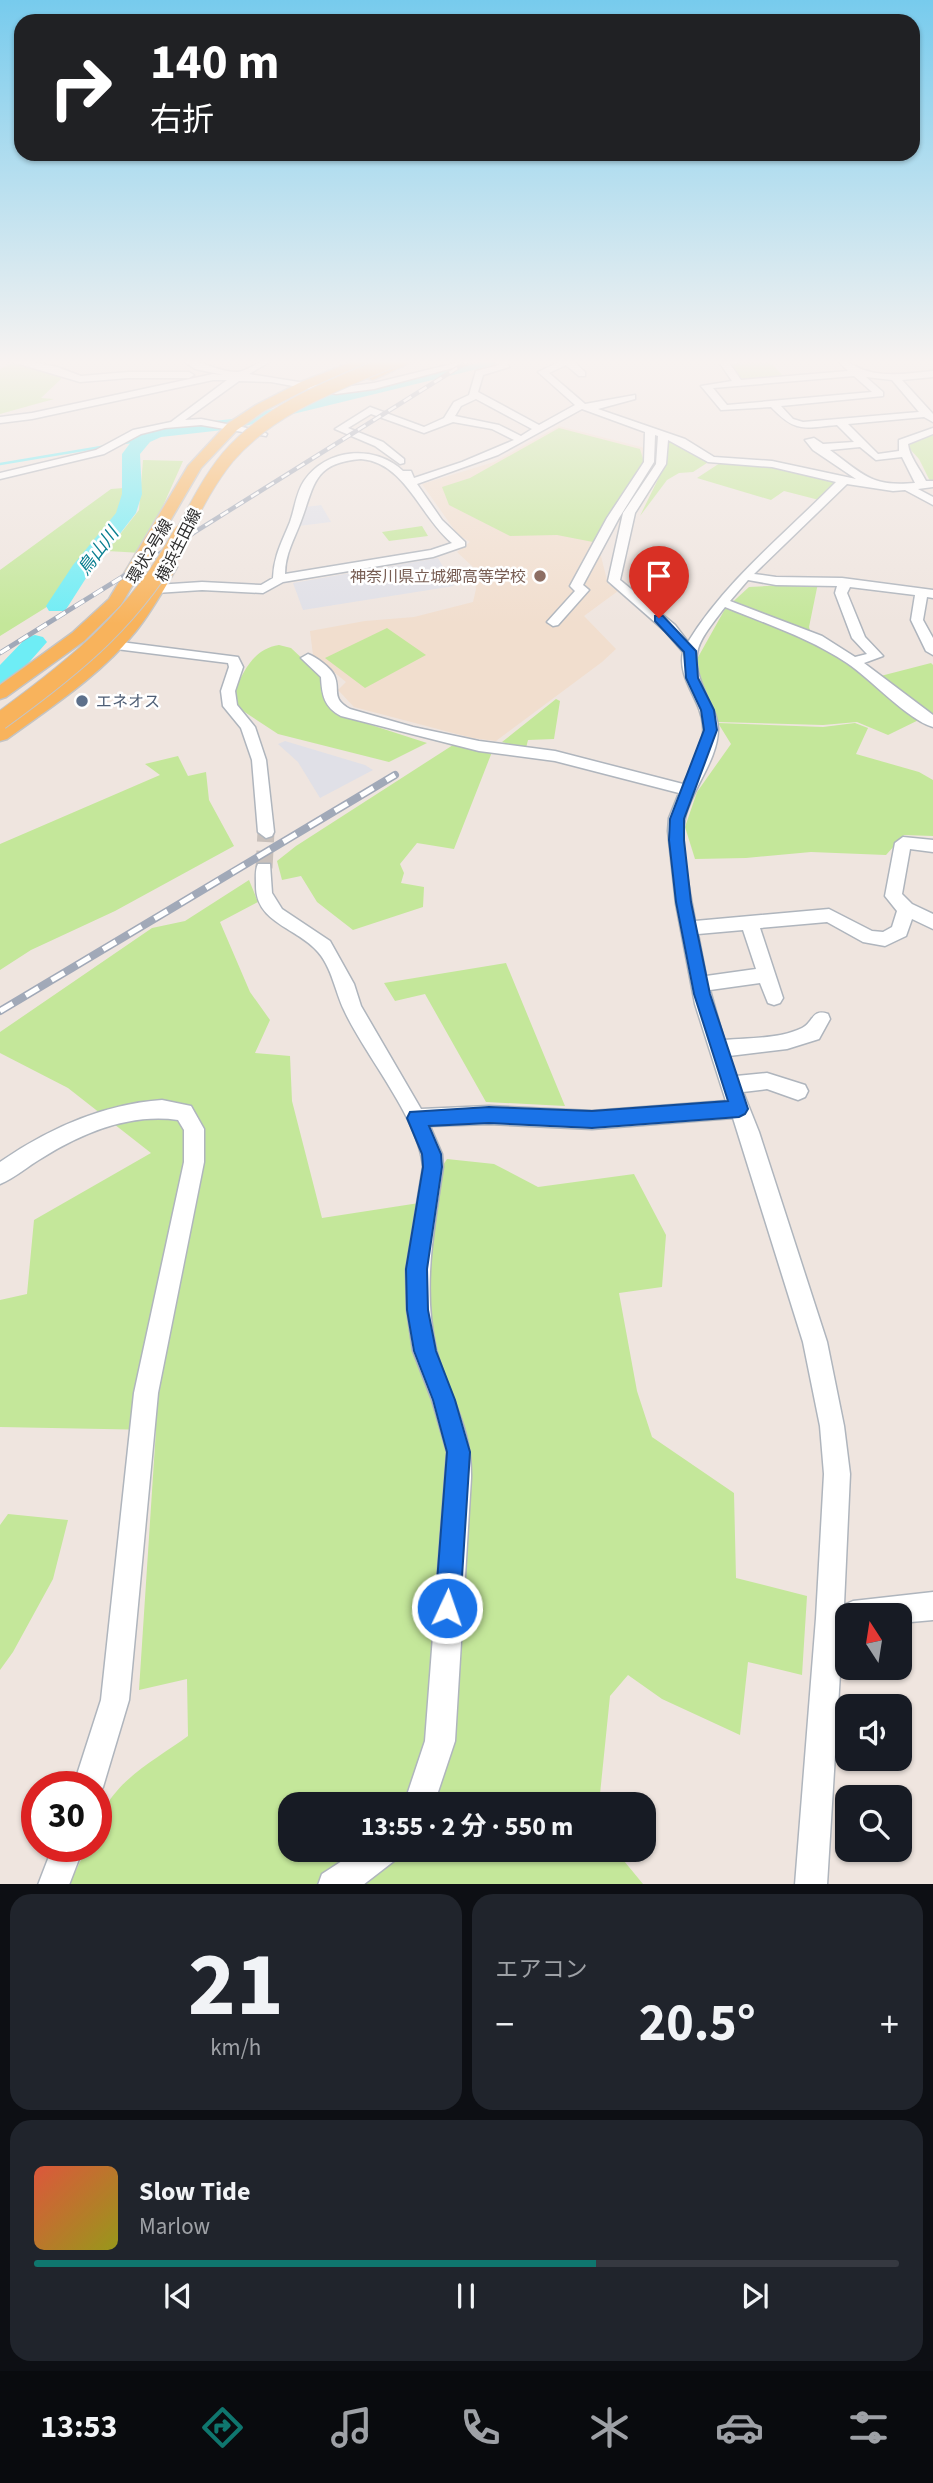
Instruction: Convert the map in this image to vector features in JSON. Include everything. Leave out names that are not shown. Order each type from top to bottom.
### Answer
[{"type":"main road","name":"横浜生田線","points":[[0,693],[78,637],[115,602],[195,466],[212,448]]},
{"type":"main road","name":"環状2号線","points":[[0,705],[58,663],[112,614],[139,581],[194,482],[221,448]]},
{"type":"main road","name":"環状2号線","points":[[0,721],[100,644],[132,610],[169,557],[211,481],[237,448]]},
{"type":"main road","name":"横浜生田線","points":[[0,735],[52,697],[113,645],[141,614],[215,477],[247,448]]},
{"type":"street","points":[[0,476],[107,448]]},
{"type":"street","points":[[156,589],[202,586],[263,589],[279,579],[433,553],[461,544],[451,538],[406,472],[383,448]]},
{"type":"street","points":[[279,579],[282,545],[295,524],[303,492],[310,479],[335,461],[357,456],[379,458],[406,472],[455,470],[504,448]]},
{"type":"street","points":[[553,622],[583,590],[576,586],[613,518],[649,462],[649,448]]},
{"type":"street","points":[[662,448],[661,464],[629,513],[614,581],[670,628],[690,651],[692,678],[708,710],[711,730],[677,819],[677,840],[688,928],[700,984],[731,1085],[750,1132],[816,1342],[832,1426],[842,1603]]},
{"type":"street","points":[[691,448],[712,460],[772,464],[893,488],[928,484],[904,454],[903,448]]},
{"type":"street","points":[[820,448],[867,482]]},
{"type":"street","points":[[867,448],[876,457],[904,454]]},
{"type":"street","points":[[690,651],[722,602],[745,576],[808,518],[844,480]]},
{"type":"street","points":[[909,488],[933,502]]},
{"type":"street","points":[[745,576],[842,582],[927,593],[918,620],[928,629],[933,650]]},
{"type":"street","points":[[842,582],[844,587],[841,593],[859,638],[876,656],[853,662]]},
{"type":"street","points":[[722,602],[817,639],[879,678],[907,706],[931,718]]},
{"type":"street","points":[[113,645],[233,660],[236,667],[228,691],[230,706],[248,727],[259,760],[266,832]]},
{"type":"street","points":[[308,657],[328,676],[328,694],[335,707],[346,713],[479,746],[555,756],[688,790]]},
{"type":"street","points":[[933,846],[903,843],[893,896],[906,909],[933,922]]},
{"type":"street","points":[[264,867],[264,893],[276,914],[324,946],[345,984],[352,1009],[416,1118],[432,1154],[433,1167],[416,1269],[418,1310],[425,1351],[444,1400],[459,1452],[440,1741],[423,1792]]},
{"type":"street","points":[[688,928],[829,915],[869,937],[885,939],[900,931],[906,909]]},
{"type":"street","points":[[749,922],[774,998]]},
{"type":"street","points":[[700,984],[766,975]]},
{"type":"street","points":[[720,1049],[787,1041],[811,1033],[821,1019]]},
{"type":"street","points":[[731,1085],[767,1081],[798,1091]]},
{"type":"street","points":[[0,1174],[22,1157],[80,1127],[124,1113],[166,1107],[184,1112],[194,1129],[191,1174],[167,1303],[146,1394],[114,1700],[94,1771]]},
{"type":"street","points":[[416,1118],[489,1115],[592,1120],[739,1109]]},
{"type":"street","points":[[912,1608],[933,1606]]},
{"type":"street","points":[[811,1884],[835,1680]]},
{"type":"street","points":[[52,1884],[62,1862]]},
{"type":"street","points":[[335,1884],[369,1862]]},
{"type":"shaded area","name":"神奈川県立城郷高等学校","points":[[519,448],[645,448],[646,463],[598,544],[608,584],[618,591],[584,616],[616,649],[496,741],[472,738],[354,707],[338,690],[346,682],[313,655],[310,631],[365,621],[414,617],[473,602],[476,589],[473,567],[457,552],[470,542],[458,535],[422,484],[494,462]]},
{"type":"shaded area","points":[[321,505],[331,522],[299,526],[305,507]]},
{"type":"shaded area","points":[[438,558],[454,586],[303,610],[293,583]]},
{"type":"shaded area","points":[[285,741],[365,765],[373,770],[320,798],[298,762],[278,744]]},
{"type":"green space","points":[[524,448],[636,448],[640,449],[644,462],[593,542],[557,535],[510,536],[449,505],[442,487],[470,478]]},
{"type":"green space","points":[[666,448],[685,448],[710,461],[693,472],[679,473],[667,480],[640,516],[665,465]]},
{"type":"green space","points":[[909,448],[933,448],[933,483],[931,483],[919,459]]},
{"type":"green space","points":[[143,460],[183,461],[142,553],[107,551],[139,510]]},
{"type":"green space","points":[[720,463],[772,466],[837,481],[819,500],[784,491],[771,500],[697,478]]},
{"type":"green space","points":[[124,488],[123,509],[112,530],[87,554],[58,600],[0,636],[0,570],[111,489]]},
{"type":"green space","points":[[422,526],[428,536],[389,541],[382,532]]},
{"type":"green space","points":[[818,583],[809,627],[813,641],[869,679],[931,663],[933,713],[888,735],[857,722],[823,725],[718,722],[701,679],[697,659],[725,609],[749,587]]},
{"type":"green space","points":[[387,628],[426,655],[365,688],[325,658]]},
{"type":"green space","points":[[279,645],[291,648],[323,678],[321,691],[334,713],[427,743],[389,762],[278,734],[237,707],[234,691],[246,668],[263,651]]},
{"type":"green space","points":[[556,699],[560,701],[554,739],[528,740],[526,748],[502,742]]},
{"type":"green space","points":[[718,723],[823,727],[855,723],[868,728],[856,754],[919,772],[933,780],[933,836],[904,835],[886,855],[811,852],[695,859],[685,827],[697,792],[731,744]]},
{"type":"green space","points":[[453,745],[492,752],[454,849],[417,843],[400,864],[404,873],[401,883],[424,887],[423,907],[353,930],[317,902],[301,876],[282,880],[277,861],[296,846]]},
{"type":"green space","points":[[178,756],[188,776],[206,772],[209,800],[234,846],[115,911],[31,950],[0,970],[0,844],[160,775],[145,764]]},
{"type":"green space","points":[[249,880],[258,902],[220,922],[250,992],[270,1020],[255,1053],[290,1056],[292,1101],[322,1218],[419,1203],[447,1159],[494,1164],[538,1187],[634,1174],[666,1235],[662,1287],[619,1293],[637,1391],[652,1437],[734,1493],[736,1578],[807,1596],[802,1675],[748,1662],[740,1735],[662,1699],[628,1675],[610,1696],[600,1792],[278,1792],[278,1862],[625,1862],[643,1884],[69,1884],[80,1862],[112,1862],[114,1794],[141,1769],[188,1736],[187,1679],[139,1690],[156,1430],[0,1427],[0,1300],[27,1294],[34,1220],[151,1153],[68,1088],[0,1053],[0,1032],[152,928],[185,921]]},
{"type":"green space","points":[[506,963],[565,1106],[486,1102],[425,994],[395,1001],[384,983]]},
{"type":"green space","points":[[8,1514],[68,1520],[53,1579],[13,1652],[0,1670],[0,1525]]},
{"type":"waterway","points":[[0,464],[96,448]]},
{"type":"waterway","name":"鳥山川","points":[[57,606],[80,570],[116,529],[130,505],[130,462],[134,448]]},
{"type":"waterway","name":"鳥山川","points":[[0,680],[35,642]]},
{"type":"tunnel","points":[[264,868],[266,832]]},
{"type":"railway","points":[[190,535],[329,448]]},
{"type":"railway","points":[[0,653],[193,533]]},
{"type":"railway","points":[[0,1011],[395,775]]},
{"type":"place","name":"神奈川県立城郷高等学校","points":[[540,576]]},
{"type":"place","name":"エネオス","points":[[82,701]]},
{"type":"route","points":[[447,1608],[459,1452],[444,1400],[425,1351],[418,1310],[416,1269],[433,1167],[432,1154],[416,1118],[489,1115],[592,1120],[739,1109],[702,994],[683,902],[677,840],[677,819],[711,730],[708,710],[692,678],[690,651],[659,618]]}]
